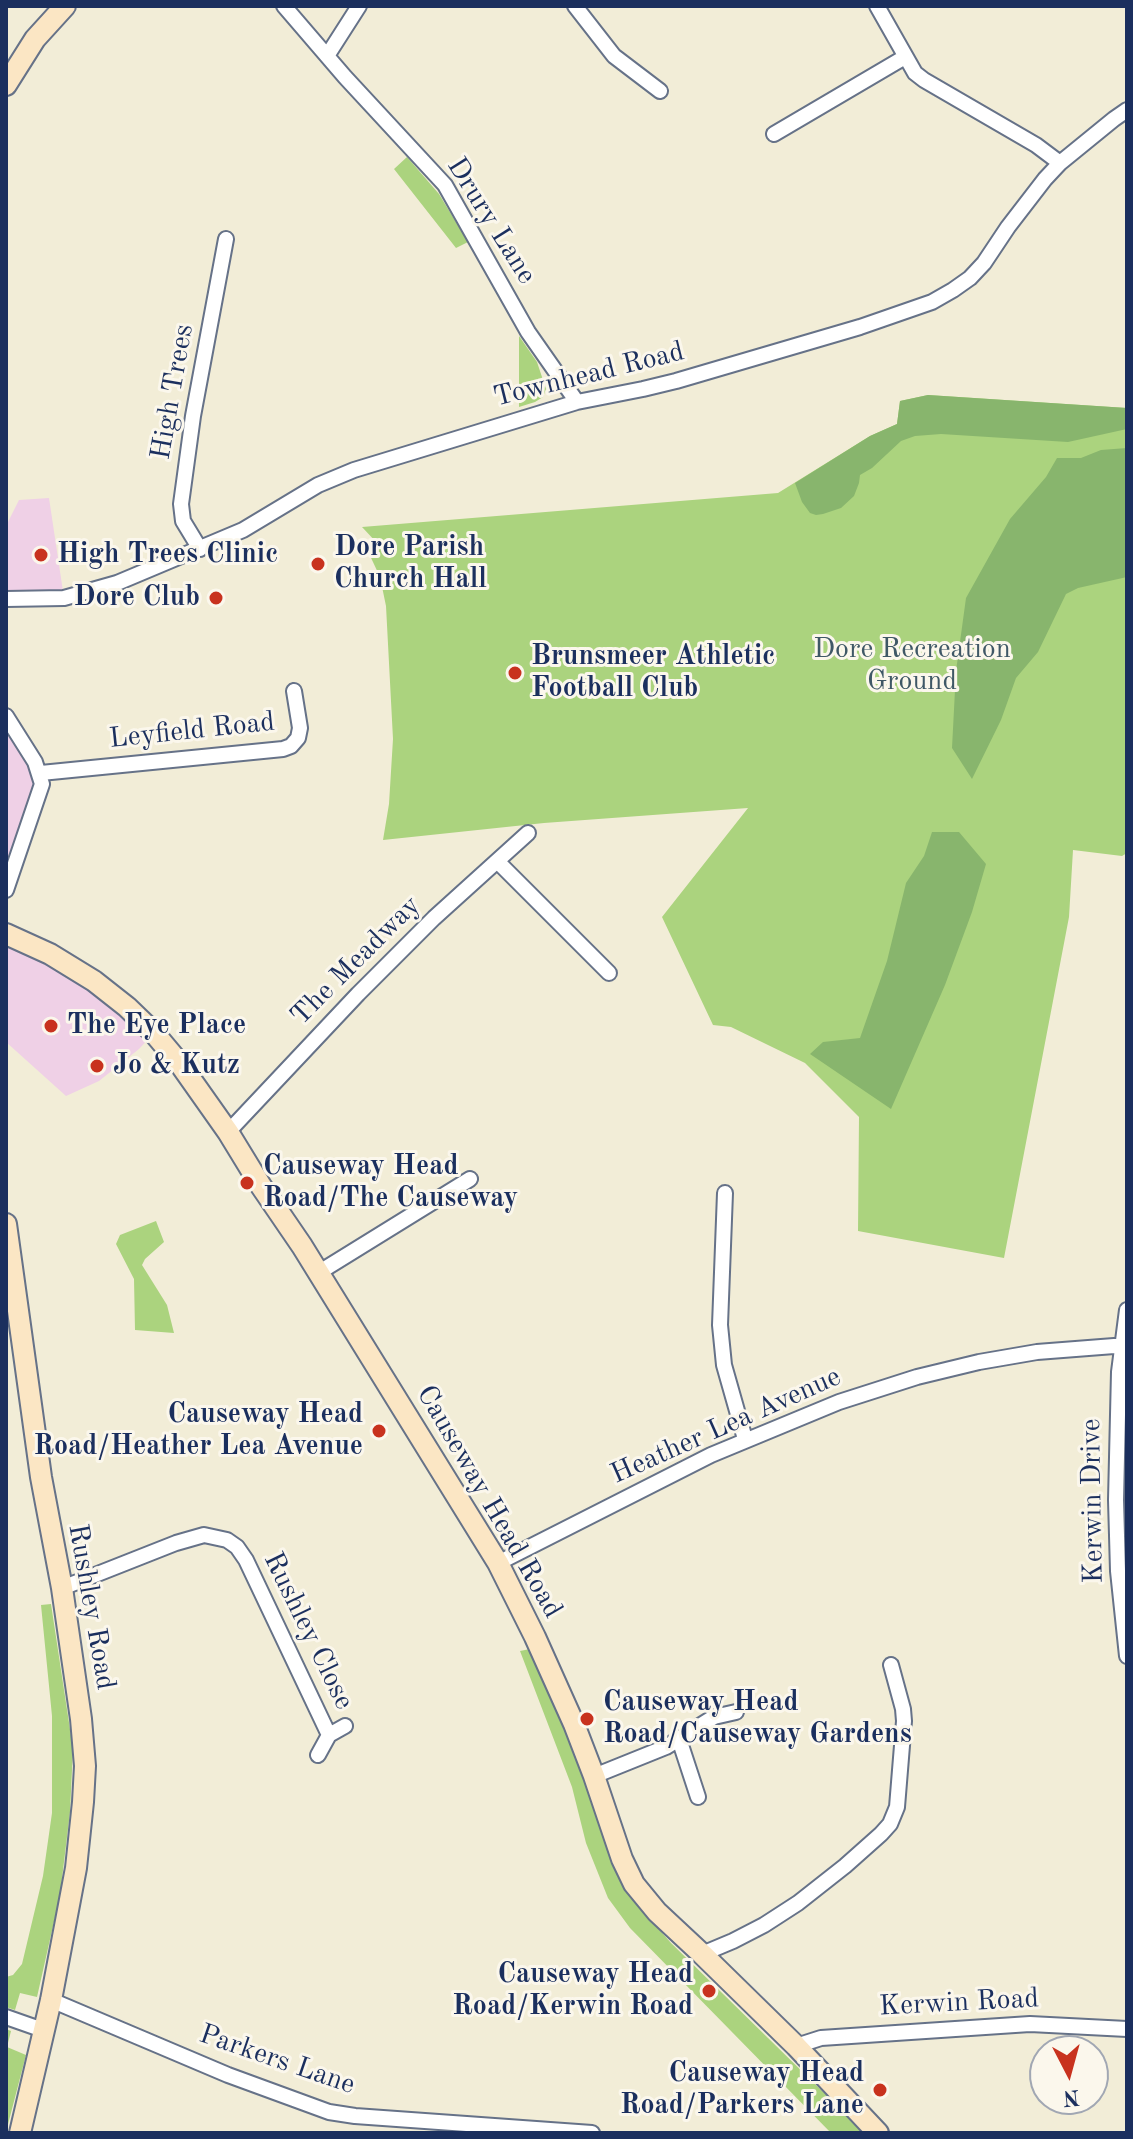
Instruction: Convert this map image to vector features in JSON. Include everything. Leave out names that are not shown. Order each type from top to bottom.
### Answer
[{"type":"street","points":[[6,85],[35,39],[65,6]]},
{"type":"street","name":"Drury Lane","points":[[284,6],[445,185],[528,332],[577,402]]},
{"type":"street","points":[[327,56],[359,6]]},
{"type":"street","points":[[575,6],[614,56],[660,91]]},
{"type":"street","points":[[877,6],[915,73],[1036,145],[1060,163]]},
{"type":"street","points":[[774,134],[790,114],[905,57]]},
{"type":"street","name":"Townhead Road","points":[[6,599],[53,599],[117,583],[243,530],[318,485],[354,470],[577,402],[676,381],[860,327],[932,302],[970,278],[1032,194],[1060,163],[1127,110]]},
{"type":"street","name":"High Trees","points":[[200,549],[183,521],[181,504],[193,416],[226,239]]},
{"type":"street","name":"Leyfield Road","points":[[41,773],[283,749],[298,738],[300,728],[294,691]]},
{"type":"street","points":[[6,716],[41,773],[41,791],[6,890]]},
{"type":"street","name":"The Meadway","points":[[228,1132],[434,918],[528,833]]},
{"type":"street","points":[[498,862],[609,973]]},
{"type":"street","name":"Causeway Head Road","points":[[6,934],[68,963],[127,1007],[180,1064],[228,1132],[318,1273],[498,1563],[535,1637],[594,1776],[622,1859],[634,1884],[657,1912],[796,2046],[878,2133]]},
{"type":"street","points":[[318,1273],[470,1179]]},
{"type":"street","points":[[725,1193],[720,1325],[724,1365],[745,1439]]},
{"type":"street","name":"Rushley Road","points":[[6,1224],[41,1477],[62,1588],[85,1766],[76,1868],[51,2000],[20,2133]]},
{"type":"street","name":"Kerwin Drive","points":[[1127,1310],[1117,1430],[1118,1571],[1127,1656]]},
{"type":"street","name":"Heather Lea Avenue","points":[[498,1563],[666,1476],[745,1439],[839,1402],[958,1367],[1037,1352],[1125,1345]]},
{"type":"street","name":"Rushley Close","points":[[62,1588],[176,1543],[204,1535],[227,1540],[237,1547],[246,1560],[329,1735]]},
{"type":"street","points":[[702,1954],[753,1931],[798,1903],[845,1866],[890,1824],[897,1807],[904,1721],[891,1665]]},
{"type":"street","points":[[594,1776],[647,1755],[714,1717],[736,1712]]},
{"type":"street","name":"Rushley Close","points":[[318,1755],[329,1735],[345,1726]]},
{"type":"street","points":[[679,1739],[698,1797]]},
{"type":"street","name":"Parkers Lane","points":[[51,2000],[228,2075],[329,2112],[592,2133]]},
{"type":"street","points":[[6,2017],[43,2030]]},
{"type":"street","name":"Kerwin Road","points":[[796,2046],[821,2038],[1030,2024],[1127,2029]]},
{"type":"shaded area","points":[[49,498],[64,598],[6,599],[6,526],[19,500]]},
{"type":"shaded area","points":[[6,716],[41,773],[15,861],[6,857]]},
{"type":"shaded area","points":[[6,934],[154,1033],[99,1081],[66,1096],[6,1042]]},
{"type":"green space","points":[[407,157],[439,194],[468,242],[456,248],[394,169]]},
{"type":"green space","points":[[519,336],[537,362],[546,389],[543,397],[519,407]]},
{"type":"green space","name":"Dore Recreation Ground","points":[[928,395],[1127,408],[1127,853],[1122,856],[1073,850],[1069,917],[1004,1258],[858,1231],[859,1117],[805,1063],[731,1027],[713,1025],[662,917],[748,808],[544,823],[383,840],[389,804],[393,739],[386,606],[380,577],[365,545],[366,541],[377,543],[362,527],[778,493],[870,436],[897,424],[900,401]]},
{"type":"green space","points":[[928,395],[1127,408],[1127,429],[1068,442],[941,434],[915,436],[901,441],[860,475],[854,496],[841,508],[823,514],[810,513],[795,483],[870,436],[897,424],[900,401]]},
{"type":"green space","points":[[1127,448],[1127,577],[1078,588],[1066,594],[1038,652],[1016,678],[1001,720],[972,779],[952,748],[956,671],[966,598],[1010,519],[1046,477],[1057,458],[1081,458],[1101,450]]},
{"type":"green space","points":[[932,832],[959,832],[986,864],[945,985],[891,1109],[810,1054],[823,1042],[860,1038],[887,961],[906,883],[924,856]]},
{"type":"green space","points":[[156,1221],[164,1242],[142,1265],[167,1305],[174,1333],[135,1330],[134,1279],[116,1244],[120,1235]]},
{"type":"green space","points":[[51,1604],[73,1749],[70,1812],[60,1895],[37,1997],[20,1993],[15,2010],[6,2007],[6,1977],[13,1975],[22,1964],[43,1876],[52,1813],[52,1716],[41,1605]]},
{"type":"green space","points":[[530,1649],[633,1900],[671,1943],[865,2133],[831,2133],[630,1928],[608,1898],[586,1843],[572,1787],[520,1651]]},
{"type":"green space","points":[[6,2029],[11,2031],[7,2047],[26,2055],[6,2132]]},
{"type":"place","name":"High Trees Clinic","points":[[41,555]]},
{"type":"place","name":"Dore Parish Church Hall","points":[[318,564]]},
{"type":"place","name":"Dore Club","points":[[216,598]]},
{"type":"place","name":"Brunsmeer Athletic Football Club","points":[[515,673]]},
{"type":"place","name":"The Eye Place","points":[[51,1026]]},
{"type":"place","name":"Jo & Kutz","points":[[97,1066]]},
{"type":"place","name":"Causeway Head Road/The Causeway","points":[[247,1183]]},
{"type":"place","name":"Causeway Head Road/Heather Lea Avenue","points":[[379,1431]]},
{"type":"place","name":"Causeway Head Road/Causeway Gardens","points":[[587,1719]]},
{"type":"place","name":"Causeway Head Road/Kerwin Road","points":[[709,1991]]},
{"type":"place","name":"Causeway Head Road/Parkers Lane","points":[[880,2090]]}]
